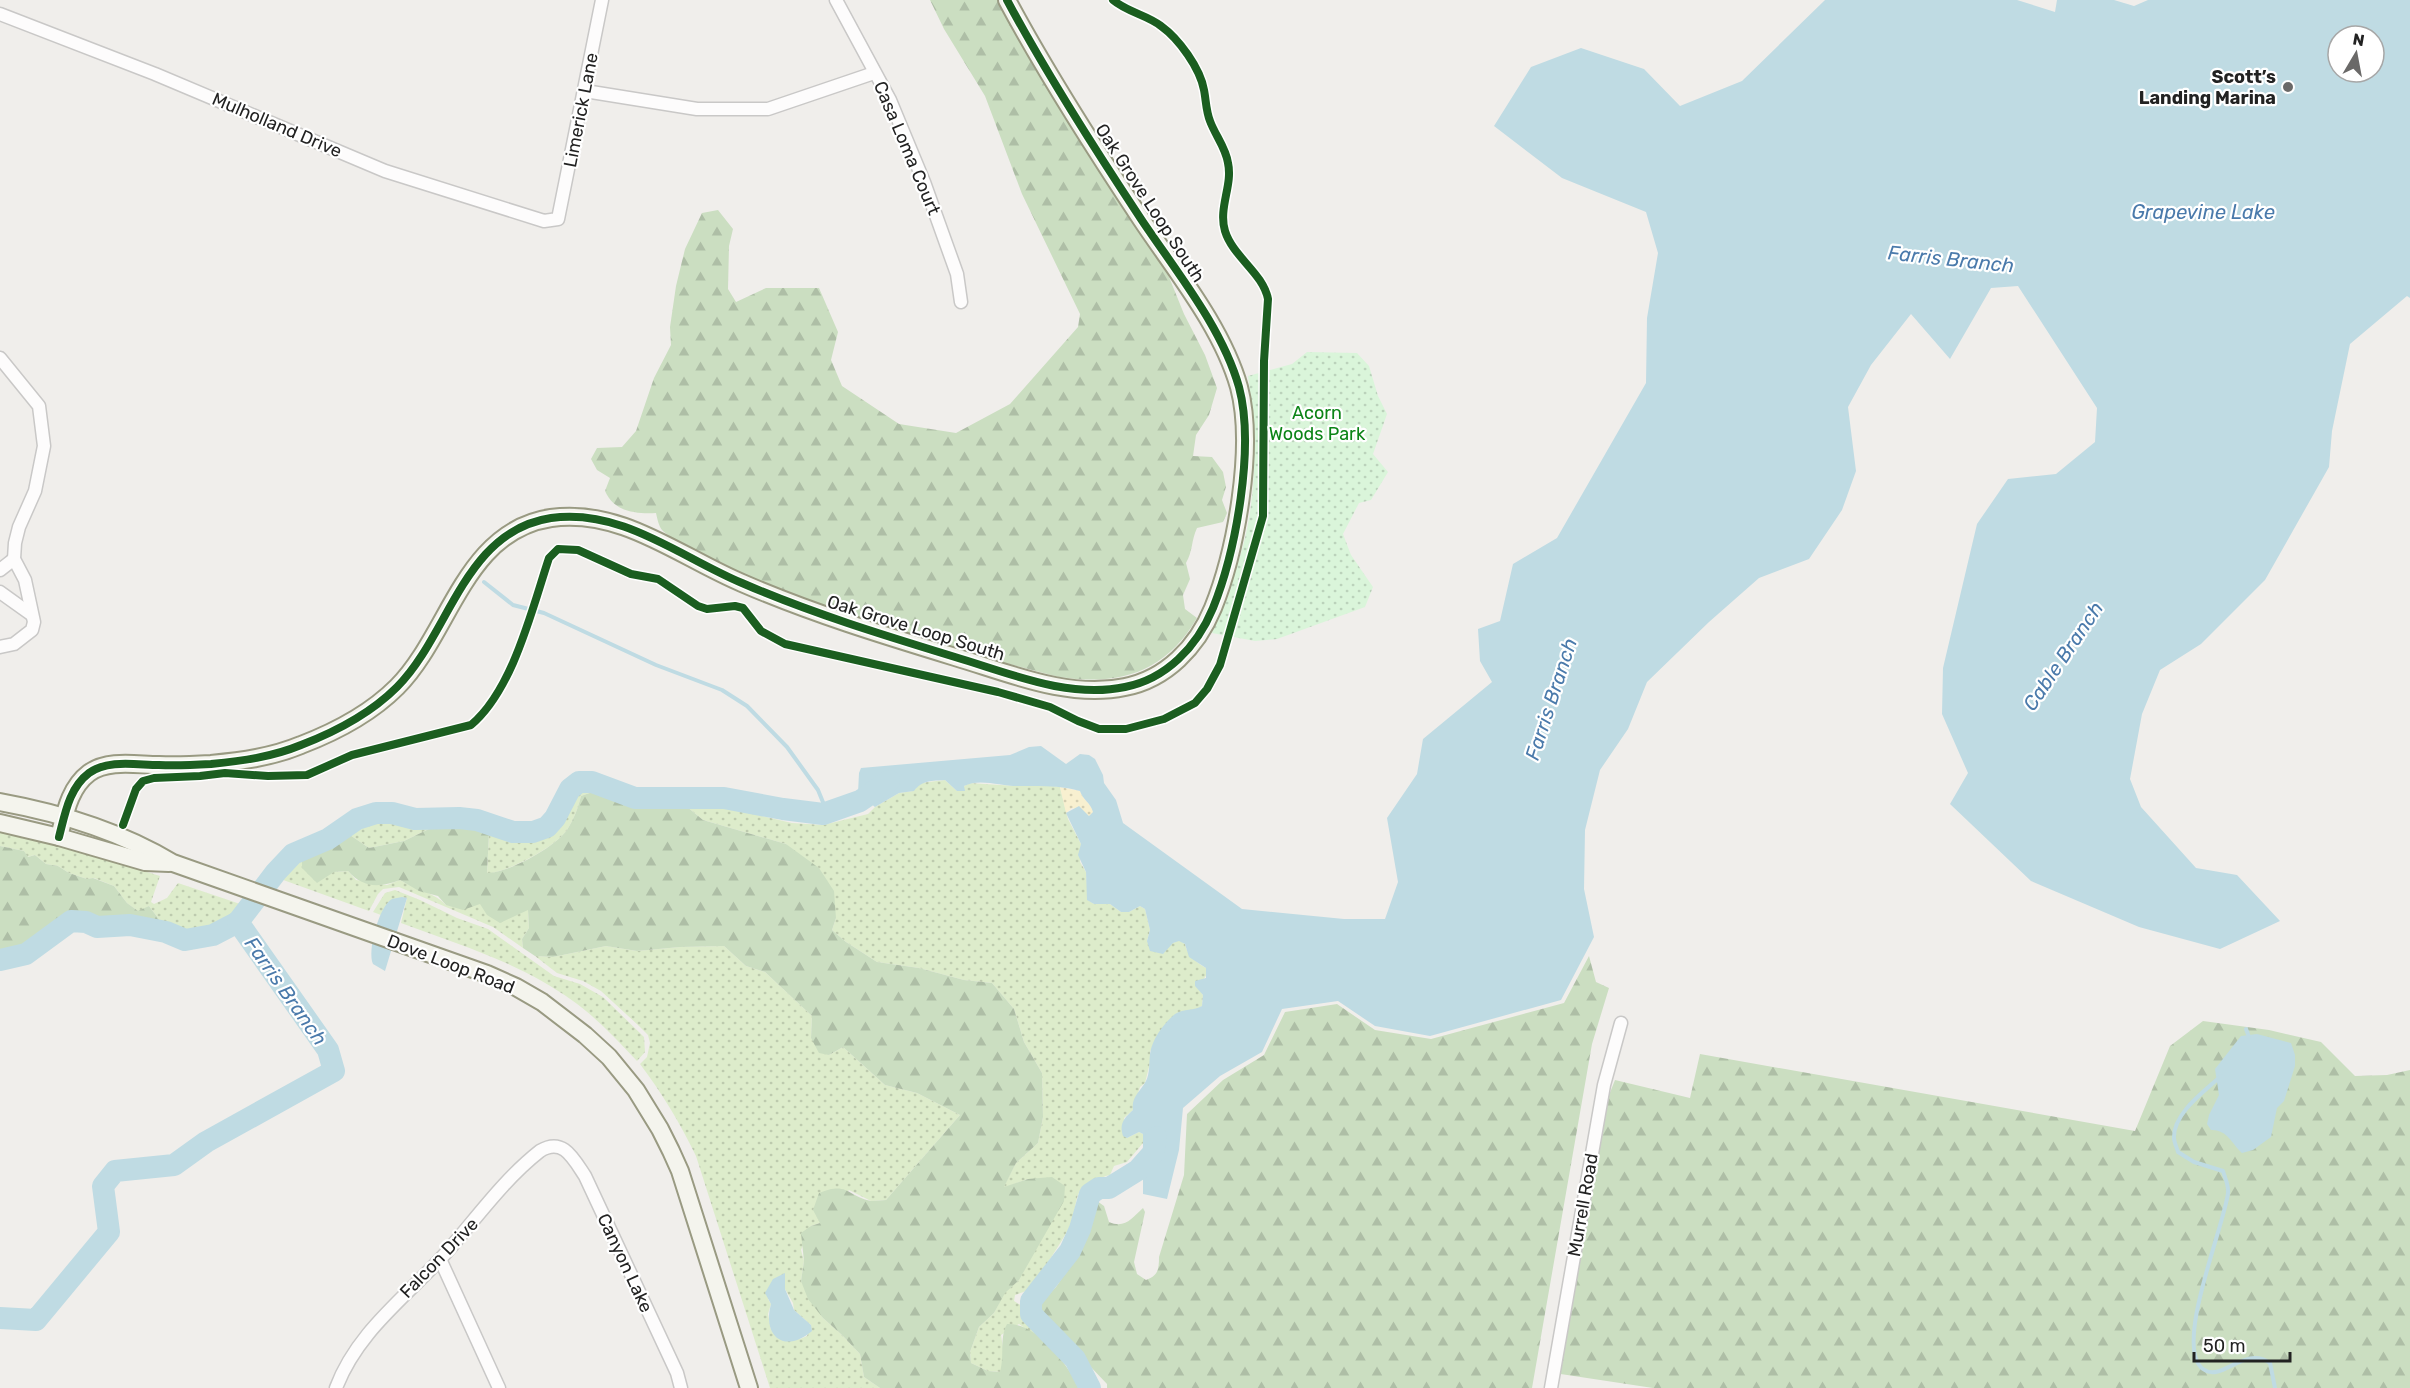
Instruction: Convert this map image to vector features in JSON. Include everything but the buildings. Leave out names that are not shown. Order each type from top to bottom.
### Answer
[{"type":"street","name":"Limerick Lane","points":[[558,219],[602,0]]},
{"type":"street","name":"Casa Loma Court","points":[[836,0],[890,99],[924,182],[957,273],[961,302]]},
{"type":"street","name":"Oak Grove Loop South","points":[[59,837],[67,805],[80,782],[98,768],[126,764],[203,764],[261,758],[307,743],[343,726],[381,701],[398,686],[426,649],[462,585],[495,545],[525,526],[553,518],[577,517],[605,520],[644,533],[715,571],[783,601],[897,640],[1050,685],[1100,691],[1117,689],[1148,681],[1183,655],[1201,633],[1214,605],[1233,539],[1243,463],[1243,409],[1240,389],[1229,359],[1208,320],[1120,188],[1007,0]]},
{"type":"street","name":"Mulholland Drive","points":[[0,14],[155,74],[385,171],[544,221],[558,219]]},
{"type":"street","points":[[585,91],[697,109],[768,109],[874,73]]},
{"type":"street","points":[[0,358],[39,406],[44,446],[35,491],[19,527],[14,559],[25,580],[32,615],[32,630],[14,644],[0,647]]},
{"type":"street","points":[[0,570],[14,559]]},
{"type":"street","points":[[0,592],[32,615]]},
{"type":"street","name":"Dove Loop Road","points":[[0,802],[65,816],[146,846],[173,863],[459,963],[516,987],[564,1017],[621,1071],[650,1110],[680,1171],[749,1388]]},
{"type":"street","name":"Dove Loop Road","points":[[0,823],[59,837],[145,862],[173,863]]},
{"type":"street","name":"Murrell Road","points":[[1551,1388],[1604,1085],[1621,1023]]},
{"type":"street","name":"Falcon Drive","points":[[336,1388],[348,1361],[369,1331],[440,1259],[485,1208],[506,1180],[546,1147],[558,1145]]},
{"type":"street","name":"Canyon Lake","points":[[558,1145],[569,1152],[585,1176],[677,1373],[681,1388]]},
{"type":"street","points":[[440,1259],[500,1388]]},
{"type":"green space","points":[[930,0],[998,0],[1006,18],[1105,179],[1169,277],[1184,314],[1205,355],[1217,388],[1209,415],[1196,435],[1193,456],[1212,457],[1223,472],[1226,487],[1222,500],[1227,513],[1223,522],[1197,528],[1186,563],[1190,579],[1183,595],[1185,609],[1197,618],[1170,652],[1138,672],[1101,679],[1059,677],[883,628],[795,598],[713,561],[679,542],[662,530],[656,513],[633,512],[614,503],[605,491],[610,478],[597,470],[591,459],[597,448],[622,447],[636,431],[654,378],[671,345],[670,327],[676,286],[685,249],[702,213],[718,210],[733,229],[729,246],[728,289],[736,302],[766,288],[819,288],[838,332],[831,360],[842,386],[899,424],[956,433],[1010,404],[1078,327],[1080,314],[1022,194],[985,96],[944,29]]},
{"type":"green space","name":"Acorn Woods Park","points":[[1307,352],[1357,353],[1369,366],[1378,396],[1387,414],[1373,454],[1388,472],[1371,500],[1359,503],[1343,534],[1351,555],[1373,587],[1365,607],[1277,639],[1255,641],[1212,633],[1240,557],[1251,504],[1254,440],[1248,376],[1292,364]]},
{"type":"green space","points":[[945,780],[957,791],[969,783],[1016,786],[1039,784],[1060,787],[1068,819],[1081,844],[1080,862],[1086,872],[1088,900],[1094,904],[1110,904],[1121,912],[1129,912],[1140,906],[1145,909],[1150,930],[1147,941],[1173,943],[1179,940],[1185,944],[1193,958],[1206,968],[1207,974],[1198,988],[1203,995],[1202,1006],[1158,1034],[1150,1052],[1145,1083],[1140,1087],[1133,1110],[1124,1118],[1127,1138],[1139,1132],[1143,1134],[1143,1143],[1127,1162],[1114,1166],[1110,1175],[1082,1187],[1077,1197],[1071,1224],[1034,1288],[1015,1295],[1014,1301],[1022,1306],[1029,1322],[1064,1357],[1064,1361],[1053,1348],[1019,1324],[1001,1335],[1004,1355],[1001,1372],[988,1371],[971,1363],[970,1352],[979,1327],[994,1313],[1004,1293],[1019,1280],[1028,1179],[1003,1188],[1016,1163],[1038,1143],[1043,1117],[1042,1073],[1024,1042],[1014,1009],[992,983],[964,980],[919,968],[877,962],[832,930],[836,918],[786,844],[703,820],[686,806],[727,808],[792,823],[823,825],[868,814],[875,807],[899,793],[913,791],[920,783]]},
{"type":"green space","points":[[591,788],[598,790],[581,796],[576,813],[567,830],[552,844],[518,864],[487,874],[489,833],[521,840],[539,838],[556,827],[582,790]]},
{"type":"green space","points":[[598,790],[619,803],[643,807],[667,804],[686,806],[703,820],[786,844],[819,868],[834,891],[836,918],[832,930],[846,942],[877,962],[919,968],[964,980],[992,983],[1014,1009],[1024,1042],[1042,1073],[1043,1117],[1038,1143],[1016,1163],[1004,1187],[1028,1179],[1052,1177],[1065,1186],[1064,1201],[1019,1280],[1005,1293],[994,1313],[979,1327],[970,1352],[971,1363],[988,1371],[1000,1372],[1007,1324],[1018,1325],[1030,1330],[1050,1347],[1080,1388],[880,1388],[864,1377],[860,1354],[823,1318],[808,1299],[801,1281],[804,1261],[801,1233],[820,1223],[813,1210],[819,1193],[836,1188],[871,1201],[886,1200],[960,1115],[917,1093],[885,1085],[843,1047],[829,1055],[819,1053],[811,1038],[812,1016],[765,972],[746,966],[724,946],[637,951],[606,946],[553,957],[535,956],[523,948],[522,939],[529,928],[528,910],[500,923],[487,915],[480,904],[463,910],[446,905],[438,896],[419,891],[400,880],[372,885],[360,881],[348,871],[334,872],[317,883],[302,868],[302,855],[308,850],[333,843],[347,833],[369,848],[404,841],[433,827],[463,824],[489,833],[487,873],[496,872],[542,852],[561,837],[576,813],[581,796]]},
{"type":"green space","points":[[378,819],[411,825],[450,825],[433,827],[404,841],[369,848],[347,833],[361,824]]},
{"type":"green space","points":[[0,832],[24,836],[160,876],[151,902],[154,904],[167,898],[178,883],[249,907],[238,922],[213,935],[185,940],[159,931],[161,922],[149,906],[139,912],[127,903],[114,886],[46,864],[35,855],[27,857],[24,851],[0,846]]},
{"type":"green space","points":[[0,846],[24,851],[28,857],[35,855],[46,864],[58,866],[69,873],[87,879],[93,878],[114,886],[127,903],[138,911],[149,906],[161,922],[159,931],[130,925],[97,927],[86,922],[71,921],[26,954],[0,960]]},
{"type":"green space","points":[[302,855],[302,868],[334,872],[348,871],[356,880],[387,885],[400,880],[431,894],[446,905],[480,904],[528,910],[529,928],[522,939],[523,948],[493,927],[399,887],[383,889],[369,911],[275,877]]},
{"type":"green space","points":[[395,890],[457,918],[488,929],[554,976],[580,984],[603,997],[644,1037],[645,1052],[637,1061],[582,1008],[532,976],[468,947],[401,923],[407,898],[398,898],[391,902],[381,915],[373,912],[385,893]]},
{"type":"green space","points":[[606,946],[637,951],[724,946],[746,966],[765,972],[812,1016],[811,1038],[829,1055],[843,1047],[885,1085],[917,1093],[960,1115],[886,1200],[871,1201],[849,1190],[820,1223],[811,1226],[801,1250],[804,1261],[801,1281],[823,1318],[860,1354],[864,1377],[880,1388],[770,1388],[696,1156],[670,1108],[640,1064],[647,1057],[650,1043],[648,1035],[601,991],[583,981],[557,973],[535,956],[553,957]],"holes":[[[785,1289],[793,1303],[794,1310],[811,1325],[807,1336],[800,1339],[771,1330],[768,1314],[771,1304],[768,1299]]]},
{"type":"green space","points":[[1589,956],[1596,982],[1609,988],[1592,1044],[1532,1388],[1107,1388],[1107,1384],[1047,1321],[1040,1310],[1042,1302],[1056,1287],[1077,1256],[1086,1237],[1097,1201],[1104,1206],[1109,1222],[1115,1224],[1132,1219],[1143,1208],[1145,1212],[1134,1262],[1137,1274],[1146,1280],[1155,1274],[1184,1175],[1187,1114],[1223,1080],[1264,1055],[1285,1012],[1337,1004],[1375,1030],[1431,1039],[1564,1003]]},
{"type":"green space","points":[[2203,1021],[2269,1030],[2321,1042],[2355,1076],[2387,1075],[2410,1070],[2410,1388],[1653,1388],[1554,1373],[1609,1095],[1615,1080],[1690,1098],[1700,1054],[2135,1131],[2170,1046]]},
{"type":"sand","points":[[1060,787],[1080,791],[1092,809],[1090,817],[1072,808],[1066,813]]},
{"type":"water","name":"Grapevine Lake","points":[[1825,0],[2017,0],[2055,12],[2057,0],[2114,0],[2134,6],[2148,0],[2410,0],[2410,298],[2407,296],[2350,344],[2332,431],[2329,467],[2265,580],[2201,644],[2160,670],[2142,714],[2130,779],[2141,807],[2196,868],[2237,875],[2280,921],[2220,949],[2139,927],[2031,881],[1950,804],[1968,773],[1942,714],[1943,668],[1977,524],[2008,479],[2056,474],[2095,442],[2097,408],[2018,286],[1991,288],[1950,359],[1911,314],[1871,365],[1848,407],[1856,471],[1842,510],[1809,559],[1759,578],[1647,682],[1628,729],[1600,770],[1585,830],[1584,889],[1594,937],[1561,1000],[1430,1036],[1375,1026],[1338,1001],[1282,1009],[1262,1052],[1220,1076],[1183,1108],[1179,1150],[1167,1199],[1143,1194],[1143,1134],[1139,1132],[1127,1138],[1123,1136],[1122,1125],[1133,1110],[1135,1098],[1147,1078],[1151,1048],[1159,1032],[1175,1014],[1202,1006],[1203,995],[1195,986],[1195,981],[1206,978],[1206,968],[1189,957],[1185,944],[1179,941],[1173,943],[1163,954],[1150,951],[1147,941],[1150,930],[1145,909],[1140,906],[1129,912],[1121,912],[1110,904],[1094,904],[1087,900],[1086,872],[1078,855],[1081,844],[1066,813],[1079,806],[1089,816],[1093,812],[1080,791],[1057,787],[1011,786],[983,782],[964,786],[965,791],[957,791],[945,780],[924,783],[914,791],[899,793],[875,807],[858,793],[861,768],[1010,755],[1029,747],[1041,746],[1066,764],[1080,754],[1089,755],[1095,759],[1103,775],[1104,783],[1116,800],[1123,823],[1242,909],[1344,919],[1385,919],[1398,882],[1387,818],[1417,774],[1423,739],[1492,682],[1480,661],[1478,629],[1500,621],[1513,564],[1557,538],[1646,383],[1647,318],[1658,253],[1646,212],[1562,178],[1494,126],[1531,67],[1581,48],[1644,69],[1680,106],[1742,81]]},
{"type":"water","points":[[407,898],[385,971],[373,964],[372,949],[375,929],[387,903],[392,899]]},
{"type":"water","points":[[2257,1034],[2291,1043],[2295,1055],[2295,1066],[2284,1101],[2277,1108],[2271,1137],[2253,1150],[2242,1153],[2225,1134],[2211,1130],[2207,1124],[2219,1095],[2215,1069],[2241,1036]]},
{"type":"water","points":[[785,1273],[785,1289],[794,1310],[811,1325],[812,1331],[793,1341],[785,1341],[773,1333],[769,1316],[771,1304],[765,1293],[773,1279]]},
{"type":"waterway","points":[[484,582],[513,605],[544,613],[656,665],[722,690],[747,706],[787,747],[818,790],[827,812]]},
{"type":"waterway","name":"Farris Branch","points":[[0,1318],[36,1320],[109,1232],[103,1186],[115,1171],[174,1165],[206,1142],[334,1071],[328,1050],[238,922],[276,872],[293,854],[328,839],[357,819],[376,813],[392,813],[415,819],[477,820],[513,832],[533,832],[547,827],[555,818],[570,789],[579,782],[592,782],[635,798],[724,798],[823,814],[860,801],[889,781]]},
{"type":"waterway","points":[[0,960],[26,954],[71,921],[86,922],[97,927],[130,925],[166,932],[185,940],[213,935],[238,922]]},
{"type":"waterway","name":"Cable Branch","points":[[2246,1029],[2249,1037]]},
{"type":"waterway","name":"Cable Branch","points":[[2221,1076],[2184,1111],[2175,1129],[2174,1138],[2178,1152],[2194,1162],[2223,1171],[2228,1188],[2225,1209],[2197,1313],[2194,1337],[2195,1357],[2203,1369],[2210,1372],[2226,1369],[2251,1358],[2260,1359],[2270,1363],[2275,1388]]},
{"type":"waterway","points":[[1090,1388],[1075,1359],[1031,1314],[1031,1301],[1070,1251],[1080,1229],[1090,1194],[1099,1188],[1109,1188],[1138,1170],[1153,1153],[1156,1137]]},
{"type":"cycle path","points":[[59,837],[72,794],[82,779],[97,769],[114,764],[192,765],[257,758],[279,753],[314,740],[364,714],[387,697],[415,665],[461,588],[478,563],[498,542],[522,527],[551,518],[577,517],[602,520],[626,527],[742,583],[794,604],[1017,677],[1060,687],[1104,690],[1140,683],[1167,669],[1189,648],[1206,622],[1213,608],[1229,558],[1236,529],[1244,468],[1245,439],[1239,387],[1231,365],[1209,321],[1088,138],[1007,0]]},
{"type":"cycle path","points":[[123,825],[136,789],[143,781],[154,778],[225,773],[268,776],[307,775],[352,755],[471,725],[486,710],[510,670],[528,624],[549,558],[558,549],[578,550],[631,574],[658,579],[698,606],[707,609],[735,606],[743,608],[761,631],[785,644],[998,692],[1050,707],[1099,729],[1126,729],[1164,719],[1195,703],[1207,689],[1220,665],[1263,516],[1264,361],[1268,299],[1260,281],[1234,249],[1225,231],[1223,214],[1229,180],[1228,163],[1212,126],[1202,81],[1198,73],[1188,55],[1168,32],[1155,22],[1124,8],[1113,0]]},
{"type":"place","name":"Scott’s Landing Marina","points":[[2288,87]]}]
